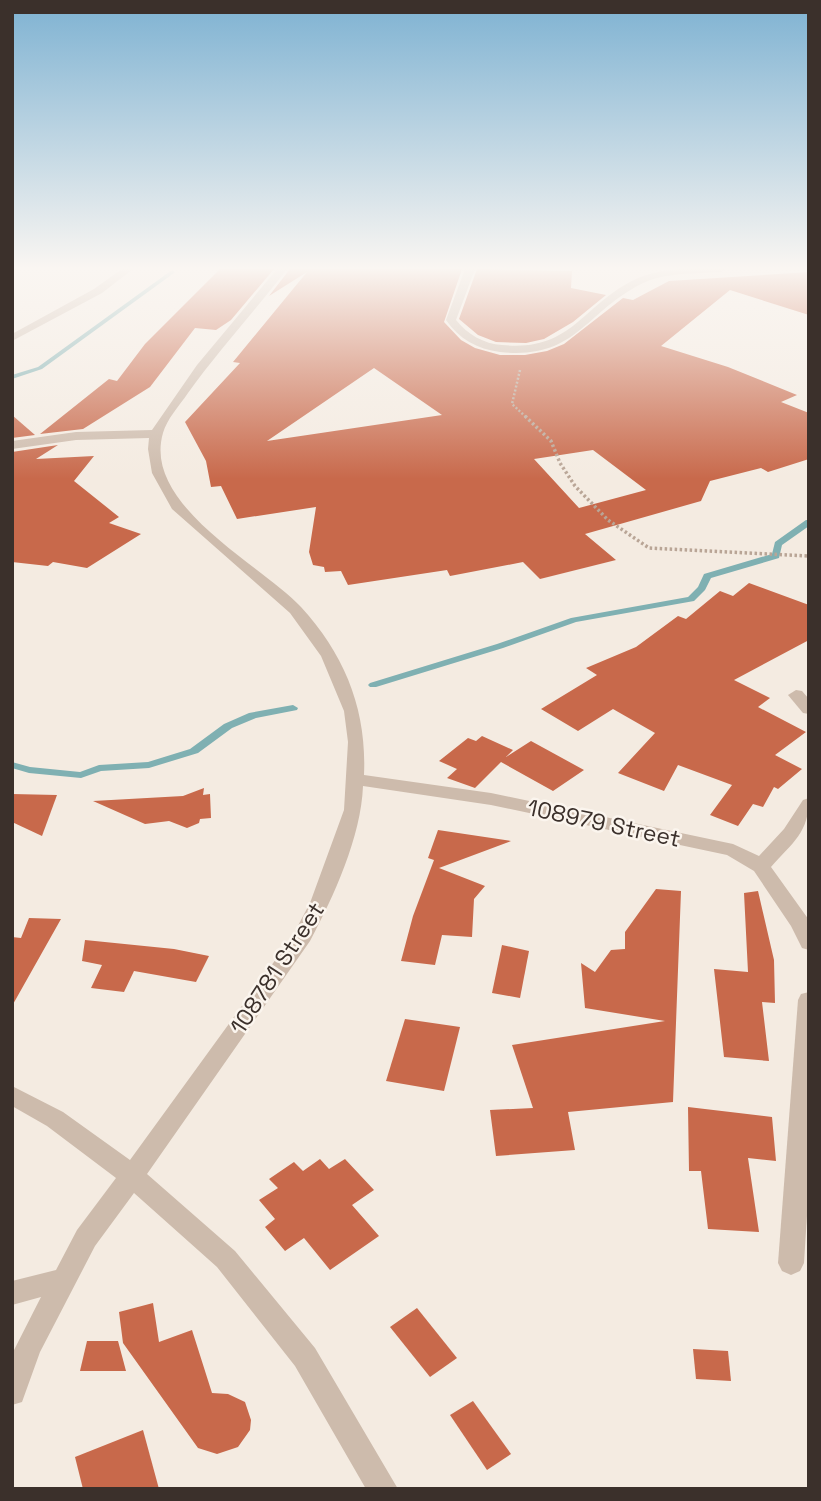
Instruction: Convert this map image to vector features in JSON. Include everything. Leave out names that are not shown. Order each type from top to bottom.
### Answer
[{"type":"street","points":[[12,445],[76,436],[155,433],[224,339]]},
{"type":"street","points":[[472,339],[519,352],[541,349],[564,339]]},
{"type":"street","name":"108781 Street","points":[[12,1392],[28,1348],[86,1238],[198,1088],[300,941],[320,903],[353,810],[357,742],[352,711],[329,655],[295,610],[185,516],[170,499],[161,486],[155,433]]},
{"type":"street","points":[[796,695],[809,709]]},
{"type":"street","name":"108979 Street","points":[[353,779],[491,799],[733,850],[761,866],[801,924],[809,943]]},
{"type":"street","points":[[761,866],[791,833],[809,804]]},
{"type":"street","points":[[791,1263],[809,1000]]},
{"type":"street","points":[[12,1095],[54,1119],[131,1175],[226,1259],[305,1357],[383,1489]]},
{"type":"street","points":[[12,1293],[62,1280]]},
{"type":"path","points":[[519,352],[520,374],[512,404],[551,441],[560,463],[575,486],[608,520],[649,548],[809,556]]},
{"type":"building","points":[[150,339],[187,339],[150,387],[83,429],[40,434],[109,379],[117,381]]},
{"type":"building","points":[[252,339],[460,339],[475,348],[500,355],[525,355],[547,351],[570,339],[670,339],[661,346],[728,367],[797,395],[781,402],[809,413],[809,459],[768,472],[761,468],[710,481],[701,501],[585,534],[616,560],[540,579],[523,562],[450,576],[447,570],[348,585],[341,571],[325,572],[324,567],[313,565],[309,552],[316,507],[237,519],[221,486],[211,487],[206,461],[185,422],[240,363],[233,362]],"holes":[[[374,368],[442,415],[267,441]],[[593,450],[646,490],[579,508],[534,459]]]},
{"type":"building","points":[[488,339],[544,339],[526,343],[496,342]]},
{"type":"building","points":[[12,415],[35,435],[12,438]]},
{"type":"building","points":[[58,445],[36,459],[94,456],[74,481],[119,517],[109,523],[141,534],[87,568],[53,562],[48,566],[12,562],[12,452]]},
{"type":"building","points":[[749,583],[809,605],[809,640],[734,680],[770,698],[758,707],[806,732],[775,755],[802,769],[778,789],[774,787],[763,807],[753,804],[738,826],[710,815],[732,785],[678,765],[664,791],[618,773],[655,733],[613,709],[578,731],[541,709],[597,675],[586,668],[636,647],[678,616],[686,619],[720,591],[733,596]]},
{"type":"building","points":[[482,736],[513,750],[506,757],[531,741],[584,770],[553,791],[501,762],[475,788],[447,778],[457,769],[439,761],[468,738],[476,741]]},
{"type":"building","points":[[204,788],[203,795],[210,794],[211,818],[200,819],[199,823],[187,828],[169,821],[145,824],[93,801],[183,796]]},
{"type":"building","points":[[12,794],[57,795],[42,836],[12,822]]},
{"type":"building","points":[[438,830],[511,841],[439,868],[485,886],[474,899],[472,937],[442,935],[435,965],[401,961],[413,916],[434,860],[428,858]]},
{"type":"building","points":[[656,889],[681,891],[673,1102],[568,1112],[575,1150],[496,1156],[490,1110],[533,1108],[512,1045],[665,1021],[585,1008],[581,963],[595,972],[611,950],[625,949],[625,932]]},
{"type":"building","points":[[758,891],[774,960],[775,1003],[762,1002],[769,1061],[724,1057],[714,969],[748,972],[744,893]]},
{"type":"building","points":[[29,918],[61,919],[12,1006],[12,937],[21,938]]},
{"type":"building","points":[[85,940],[174,949],[209,956],[196,982],[134,971],[124,992],[91,988],[102,965],[82,961]]},
{"type":"building","points":[[502,945],[529,951],[520,998],[492,993]]},
{"type":"building","points":[[405,1019],[460,1027],[444,1091],[386,1081]]},
{"type":"building","points":[[688,1107],[772,1117],[776,1161],[748,1158],[759,1232],[708,1229],[701,1171],[689,1171]]},
{"type":"building","points":[[320,1159],[329,1169],[345,1159],[374,1190],[352,1205],[379,1236],[330,1270],[304,1238],[285,1251],[265,1227],[275,1219],[259,1200],[278,1188],[269,1179],[294,1162],[303,1171]]},
{"type":"building","points":[[153,1303],[159,1342],[192,1330],[212,1393],[228,1394],[245,1402],[251,1420],[250,1430],[238,1447],[217,1454],[198,1448],[123,1343],[119,1312]]},
{"type":"building","points":[[417,1308],[457,1358],[430,1377],[390,1327]]},
{"type":"building","points":[[87,1341],[118,1341],[126,1371],[80,1371]]},
{"type":"building","points":[[693,1349],[728,1351],[731,1381],[696,1379]]},
{"type":"building","points":[[473,1401],[511,1454],[487,1470],[450,1415]]},
{"type":"building","points":[[143,1430],[159,1489],[83,1489],[75,1457]]},
{"type":"waterway","points":[[12,377],[40,368],[80,339]]},
{"type":"waterway","points":[[373,685],[574,620],[691,599],[702,588],[707,576],[776,556],[778,544],[809,522]]},
{"type":"waterway","points":[[12,765],[29,770],[81,775],[99,768],[149,765],[194,751],[228,726],[253,715],[293,708]]}]
